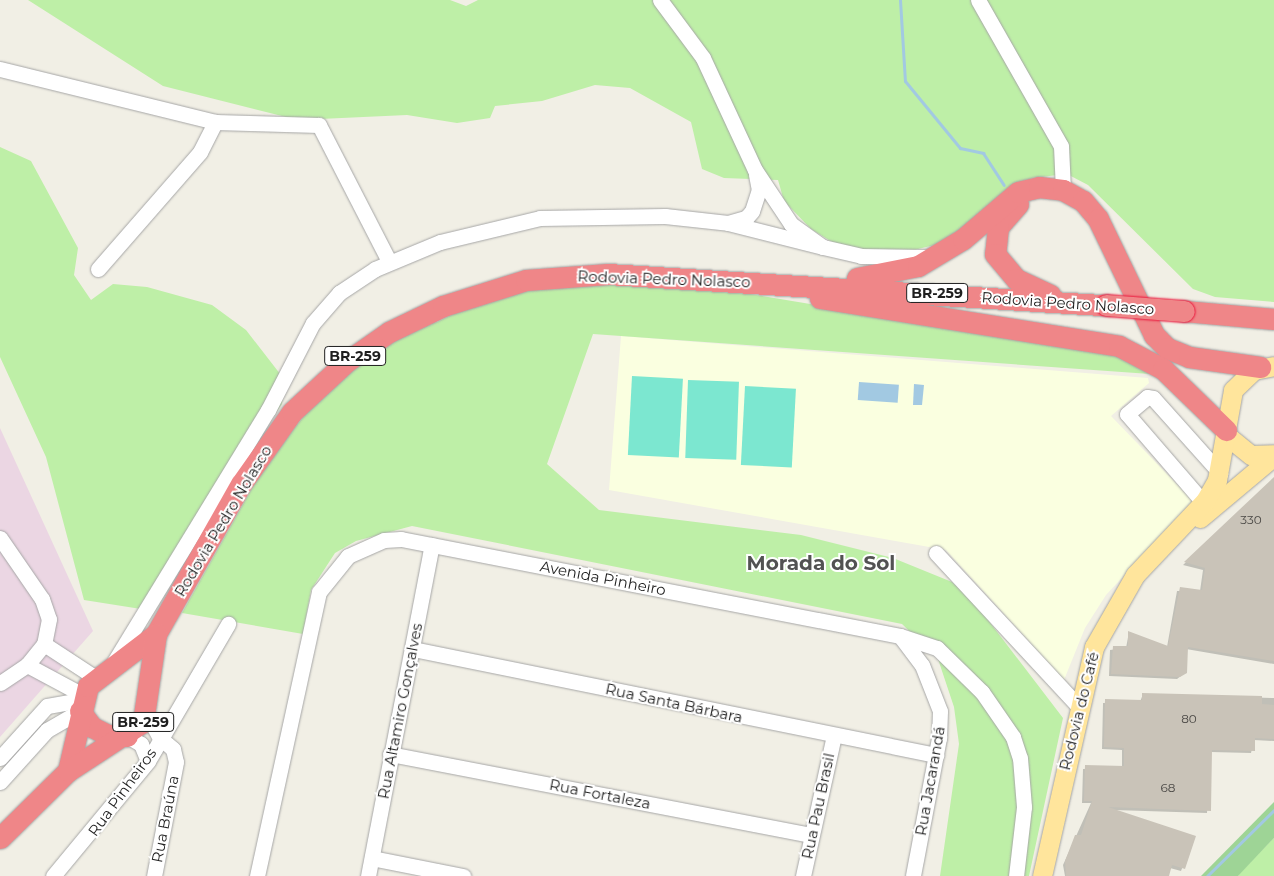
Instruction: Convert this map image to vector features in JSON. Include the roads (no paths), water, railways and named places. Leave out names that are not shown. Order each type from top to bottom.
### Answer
[{"type":"highway","points":[[807,285],[902,272],[934,256],[1018,192],[1040,187],[1063,190],[1083,201],[1098,220],[1150,326],[1167,348],[1189,357],[1267,367]]},
{"type":"highway","points":[[1067,302],[1016,278],[995,254],[998,227],[1026,199],[1055,196],[1073,206],[1090,224],[1163,369],[1226,433]]},
{"type":"highway","name":"Rodovia Pedro Nolasco","points":[[146,712],[156,634],[242,484],[288,418],[346,362],[389,332],[464,297],[526,280],[608,274],[682,277],[1067,302],[1274,319]]},
{"type":"highway","points":[[682,277],[1086,337],[1119,346],[1163,369]]},
{"type":"highway","name":"Rodovia Pedro Nolasco","points":[[68,772],[82,702],[103,674],[156,634]]},
{"type":"highway","points":[[103,674],[128,668],[148,689]]},
{"type":"highway","points":[[82,702],[92,728],[108,736],[127,736]]},
{"type":"highway","name":"BR-259","points":[[0,838],[68,772],[127,736],[143,722],[146,712]]},
{"type":"main road","name":"Rodovia do Café","points":[[1042,876],[1088,662],[1113,609],[1135,575],[1171,539],[1203,502],[1220,473],[1233,390],[1267,367]]},
{"type":"main road","points":[[1226,433],[1251,455],[1274,455]]},
{"type":"main road","name":"Rodovia do Café","points":[[1171,539],[1274,455]]},
{"type":"street","points":[[660,0],[704,58],[755,170],[791,224],[823,247]]},
{"type":"street","points":[[978,0],[1061,146],[1063,190]]},
{"type":"street","points":[[0,69],[215,122],[319,124],[390,261]]},
{"type":"street","points":[[98,269],[200,152],[215,122]]},
{"type":"street","points":[[728,223],[746,218],[752,210],[759,190],[755,170]]},
{"type":"street","points":[[44,644],[103,674],[268,410],[313,323],[339,293],[390,261],[440,242],[540,218],[665,216],[728,223],[861,256],[934,256]]},
{"type":"street","points":[[1203,502],[1127,414],[1147,397],[1153,398],[1220,473]]},
{"type":"street","points":[[0,538],[47,609],[49,631],[44,644],[27,665],[0,684]]},
{"type":"street","name":"Avenida Pinheiro","points":[[257,876],[316,602],[324,581],[348,556],[384,540],[432,545],[900,636],[937,648],[958,665],[1013,737],[1020,758],[1024,807],[1016,876]]},
{"type":"street","name":"Rua Altamiro Gonçalves","points":[[368,876],[390,754],[413,649],[432,545]]},
{"type":"street","points":[[936,553],[1078,706]]},
{"type":"street","name":"Rua Pinheiros","points":[[53,876],[148,761],[228,624]]},
{"type":"street","name":"Rua Jacarandá","points":[[900,636],[922,665],[936,698],[940,725],[913,876]]},
{"type":"street","name":"Rua Santa Bárbara","points":[[413,649],[936,755]]},
{"type":"street","points":[[27,665],[82,702]]},
{"type":"street","points":[[0,758],[47,706],[82,702]]},
{"type":"street","points":[[0,782],[48,730],[82,702]]},
{"type":"street","name":"Rua Braúna","points":[[146,712],[160,738],[173,749],[176,762],[154,876]]},
{"type":"street","name":"Rua Pau Brasil","points":[[804,876],[810,835],[834,735]]},
{"type":"street","points":[[127,736],[141,744],[148,761]]},
{"type":"street","name":"Rua Fortaleza","points":[[390,754],[810,835]]},
{"type":"street","points":[[372,858],[463,876]]},
{"type":"waterway","points":[[900,0],[905,81],[960,148],[983,153],[1004,185]]},
{"type":"waterway","points":[[1207,876],[1274,810]]},
{"type":"district","name":"Morada do Sol","points":[[821,563]]}]
